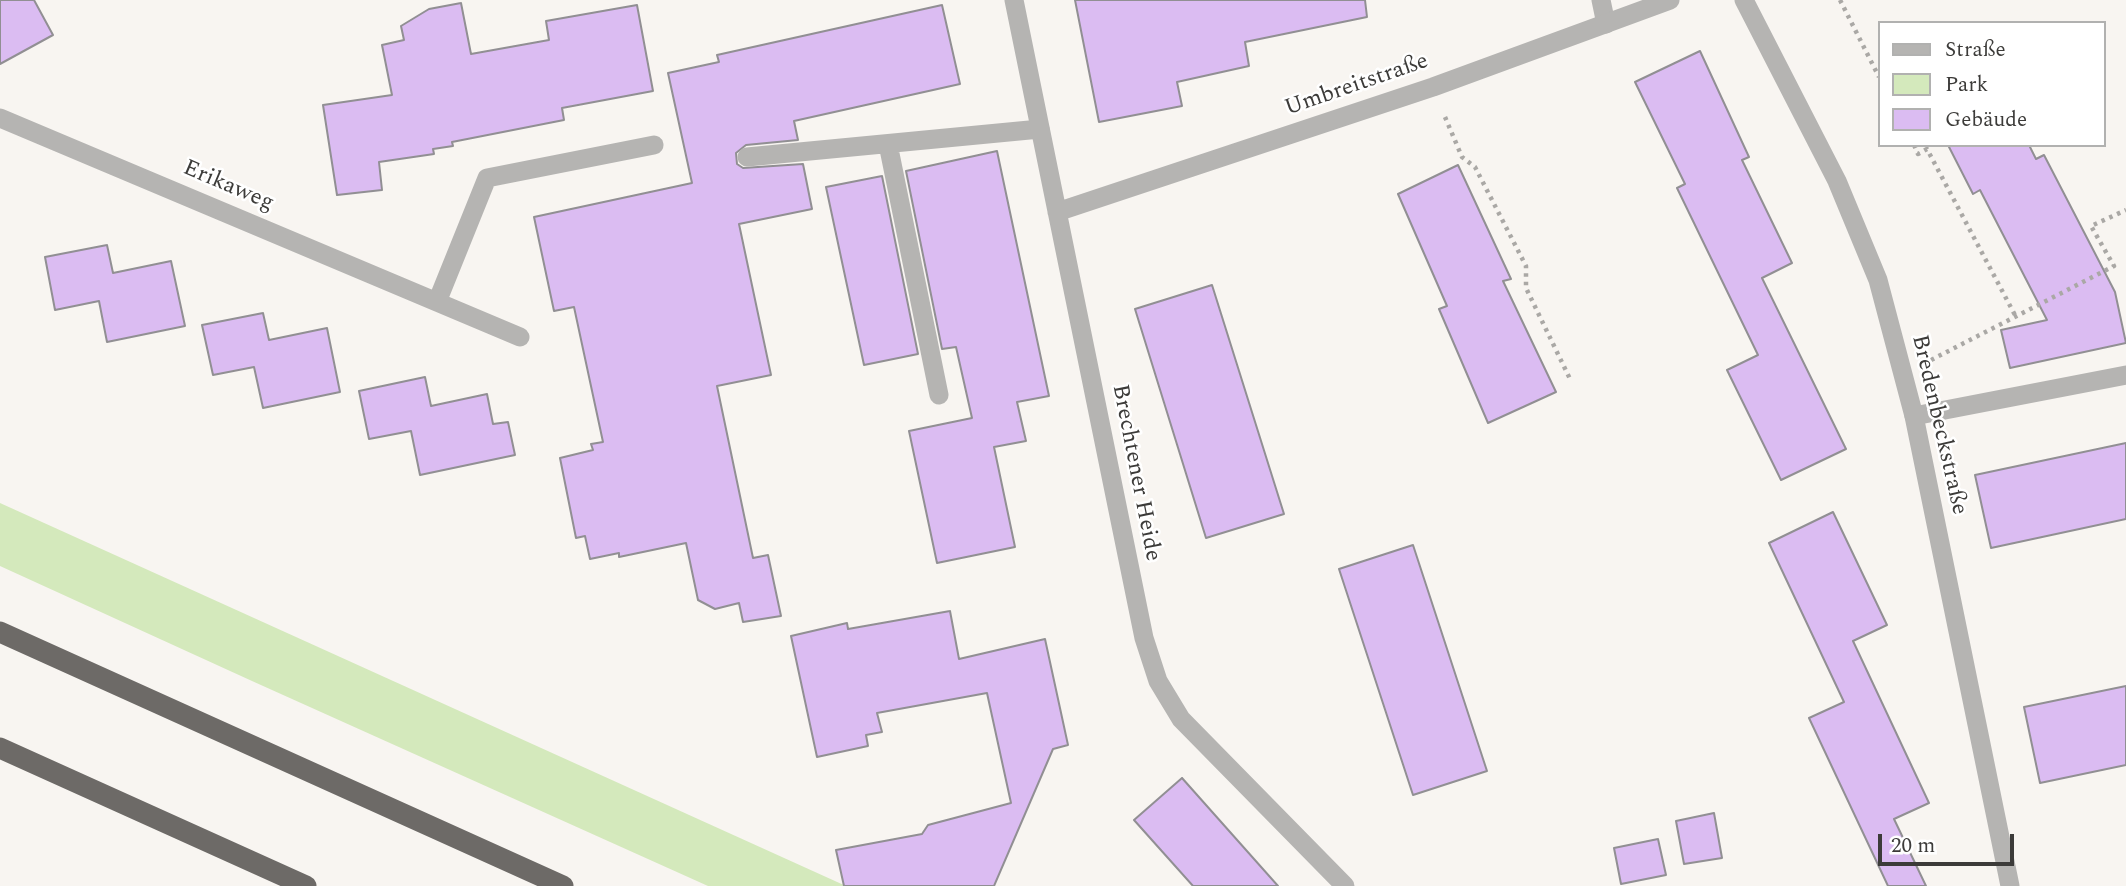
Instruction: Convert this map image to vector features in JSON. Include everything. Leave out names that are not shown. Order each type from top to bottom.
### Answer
[{"type":"highway","points":[[0,632],[563,886]]},
{"type":"highway","points":[[0,748],[306,886]]},
{"type":"street","name":"Brechtener Heide","points":[[1014,0],[1144,638],[1158,681],[1181,719],[1345,886]]},
{"type":"street","points":[[1601,0],[1606,24]]},
{"type":"street","name":"Umbreitstraße","points":[[1057,212],[1433,86],[1670,0]]},
{"type":"street","name":"Bredenbeckstraße","points":[[1744,0],[1837,181],[1878,280],[1914,416],[2010,886]]},
{"type":"street","name":"Erikaweg","points":[[0,118],[520,337]]},
{"type":"street","points":[[747,158],[1040,129]]},
{"type":"street","points":[[888,144],[939,395]]},
{"type":"street","points":[[437,302],[487,178],[654,145]]},
{"type":"street","points":[[1914,416],[2126,375]]},
{"type":"path","points":[[1840,0],[1878,75]]},
{"type":"path","points":[[1433,86],[1462,157],[1475,167],[1526,266],[1526,288],[1571,381]]},
{"type":"path","points":[[1915,147],[1918,154],[1927,149],[2016,317]]},
{"type":"path","points":[[1902,375],[2114,266],[2091,226],[2126,210]]},
{"type":"green space","points":[[0,503],[846,886],[708,886],[252,681],[0,566]]},
{"type":"building","points":[[0,0],[34,0],[53,35],[0,64]]},
{"type":"building","points":[[1075,0],[1365,0],[1367,17],[1245,42],[1249,66],[1177,82],[1182,106],[1099,122]]},
{"type":"building","points":[[461,3],[471,54],[549,40],[546,21],[637,5],[653,91],[562,108],[564,120],[452,142],[453,146],[433,149],[434,154],[379,162],[382,190],[337,195],[323,105],[392,95],[382,45],[404,40],[401,26],[429,9]]},
{"type":"building","points":[[942,5],[960,84],[794,121],[798,140],[746,145],[736,153],[737,164],[743,168],[803,164],[812,209],[739,224],[771,375],[717,386],[753,558],[768,555],[781,616],[743,622],[739,603],[715,609],[698,600],[686,543],[619,557],[619,553],[590,559],[585,536],[576,538],[560,458],[593,450],[591,444],[603,442],[574,307],[554,311],[534,217],[692,183],[668,73],[719,62],[717,55]]},
{"type":"building","points":[[1700,51],[1749,157],[1742,160],[1792,263],[1762,278],[1846,449],[1781,480],[1727,370],[1758,355],[1677,188],[1685,184],[1635,82]]},
{"type":"building","points":[[1949,147],[2030,147],[2036,159],[2044,155],[2115,292],[2126,343],[2010,368],[2001,330],[2047,320],[1980,190],[1973,194]]},
{"type":"building","points":[[997,151],[1049,396],[1017,402],[1026,441],[994,447],[1015,547],[937,563],[909,431],[972,418],[956,347],[942,349],[906,171]]},
{"type":"building","points":[[1458,165],[1511,279],[1503,281],[1556,392],[1488,423],[1439,309],[1447,306],[1398,194]]},
{"type":"building","points":[[882,176],[918,354],[864,365],[826,187]]},
{"type":"building","points":[[107,245],[113,273],[171,261],[185,326],[107,342],[99,301],[55,310],[45,257]]},
{"type":"building","points":[[1212,285],[1284,514],[1206,538],[1135,309]]},
{"type":"building","points":[[263,313],[269,340],[327,328],[340,392],[263,408],[254,367],[213,375],[202,325]]},
{"type":"building","points":[[425,377],[431,406],[487,394],[493,424],[508,422],[515,455],[420,475],[411,431],[369,439],[359,391]]},
{"type":"building","points":[[2126,443],[2126,519],[1991,548],[1975,475]]},
{"type":"building","points":[[1833,512],[1887,625],[1853,641],[1929,803],[1894,819],[1926,886],[1888,886],[1809,718],[1844,702],[1769,543]]},
{"type":"building","points":[[1413,545],[1487,771],[1413,795],[1339,569]]},
{"type":"building","points":[[950,611],[959,659],[1045,639],[1068,745],[1053,749],[994,886],[844,886],[836,850],[922,834],[928,825],[1011,803],[987,693],[877,713],[882,732],[866,735],[868,746],[817,757],[791,636],[847,623],[848,629]]},
{"type":"building","points":[[2126,686],[2126,765],[2040,783],[2024,707]]},
{"type":"building","points":[[1182,778],[1278,886],[1193,886],[1134,820]]},
{"type":"building","points":[[1714,813],[1722,858],[1684,864],[1676,821]]},
{"type":"building","points":[[1658,839],[1666,875],[1621,884],[1614,848]]}]
